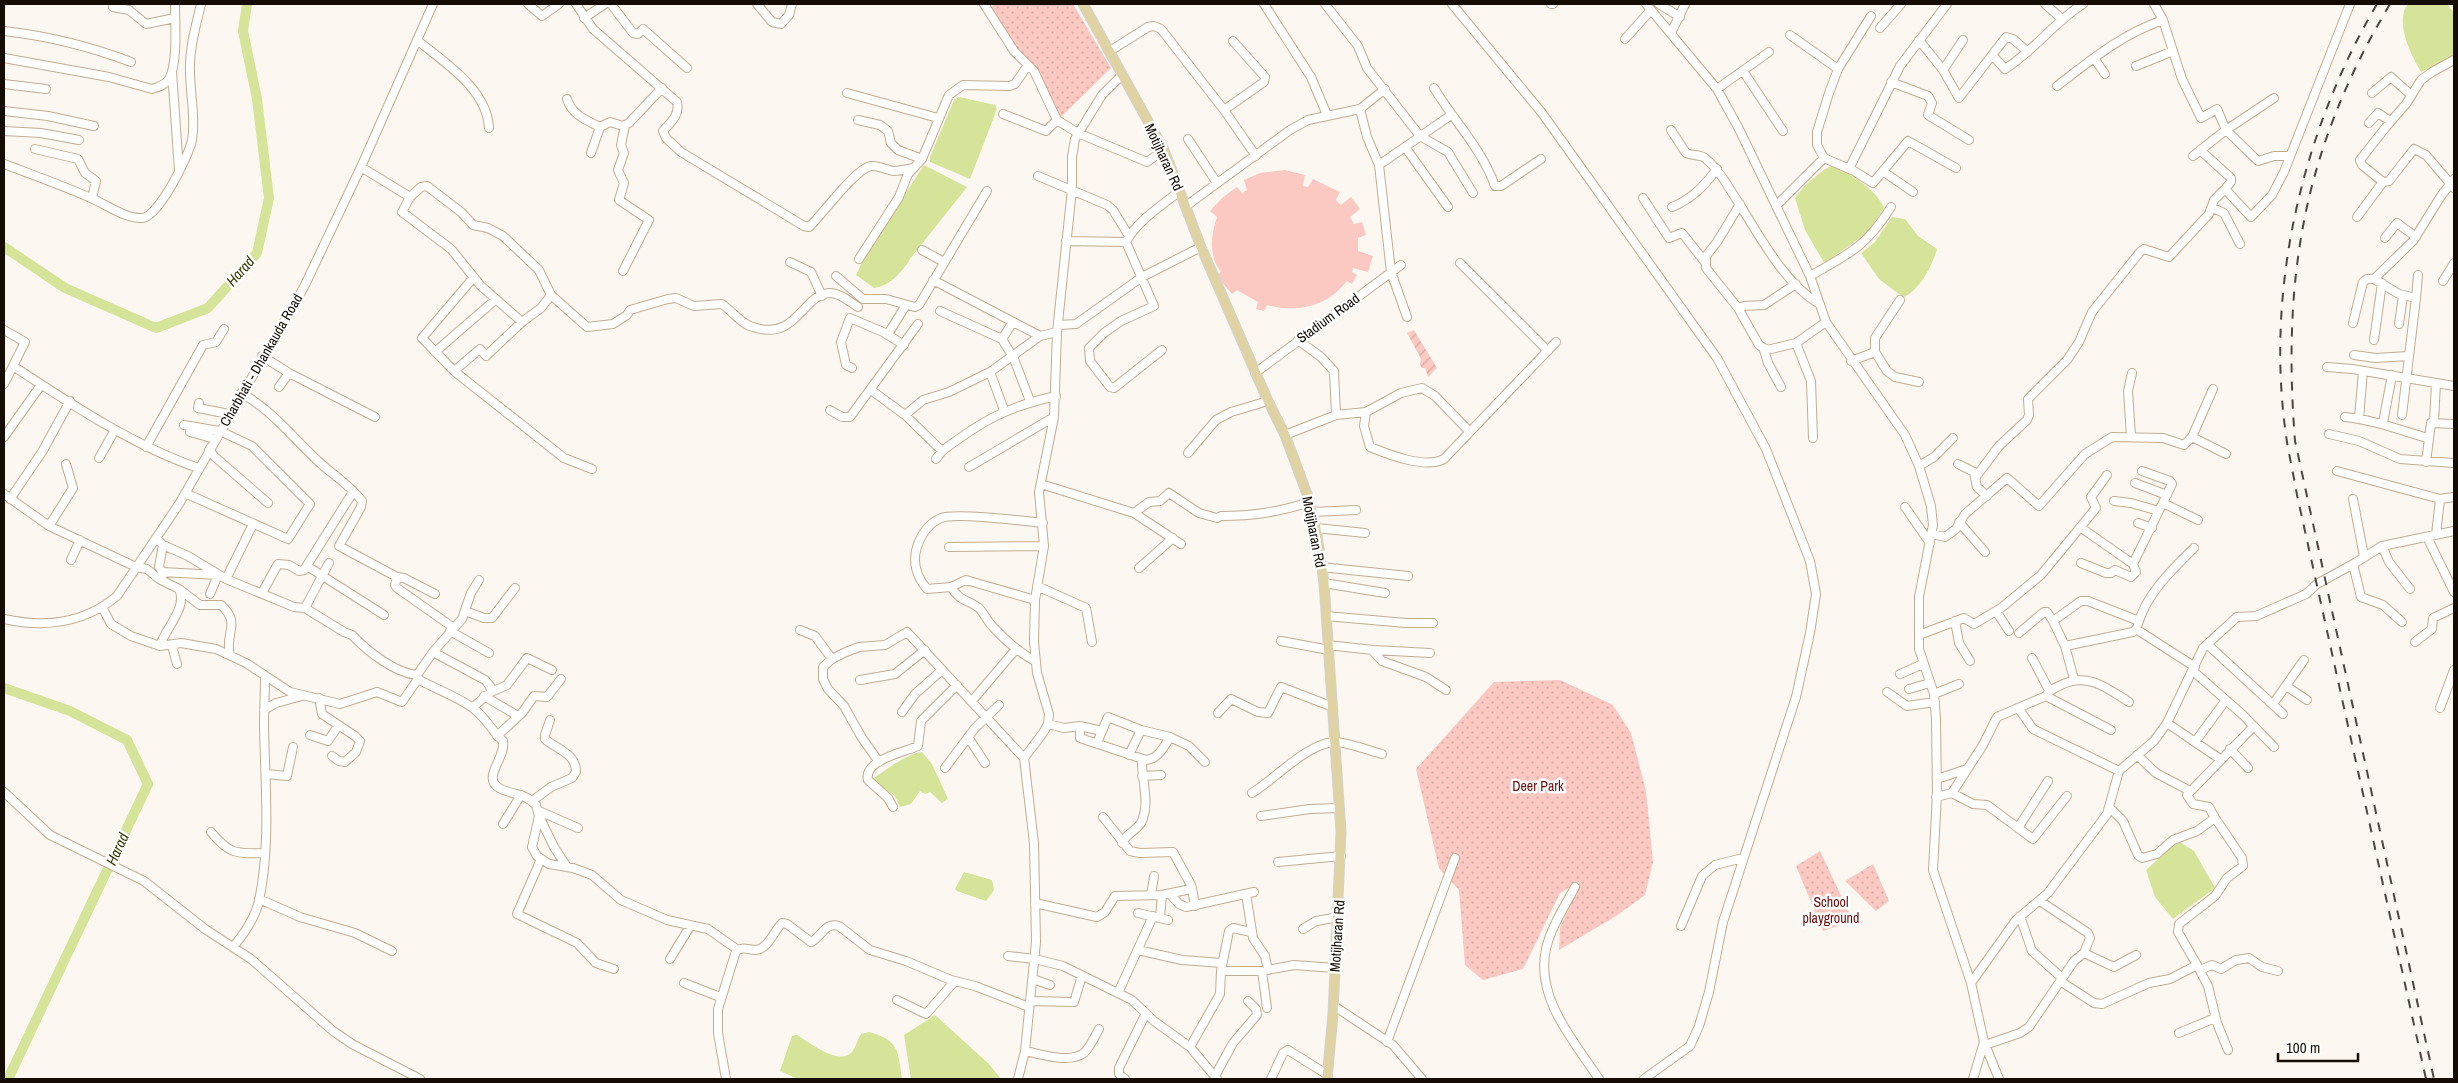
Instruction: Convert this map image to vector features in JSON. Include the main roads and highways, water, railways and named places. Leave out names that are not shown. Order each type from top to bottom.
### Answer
[{"type":"main road","name":"Motijharan Rd","points":[[1083,4],[1164,150],[1201,247],[1255,373],[1285,435],[1310,502],[1316,528],[1324,583],[1341,856],[1339,917],[1334,968],[1334,1006],[1328,1077]]},
{"type":"waterway","name":"Harad","points":[[4,247],[65,288],[156,328],[208,308],[257,253],[269,198],[257,99],[243,31],[247,4]]},
{"type":"waterway","name":"Harad","points":[[4,688],[70,711],[127,740],[148,784],[8,1079]]},
{"type":"railway","points":[[2377,4],[2350,54],[2328,106],[2309,160],[2295,216],[2285,272],[2281,329],[2281,386],[2287,442],[2297,495],[2426,1079]]},
{"type":"railway","points":[[2390,4],[2361,57],[2337,110],[2319,162],[2305,214],[2297,268],[2292,323],[2292,380],[2295,441],[2434,1079]]},
{"type":"park label","name":"Deer Park","points":[[1538,786]]},
{"type":"park label","name":"School playground","points":[[1831,910]]}]
